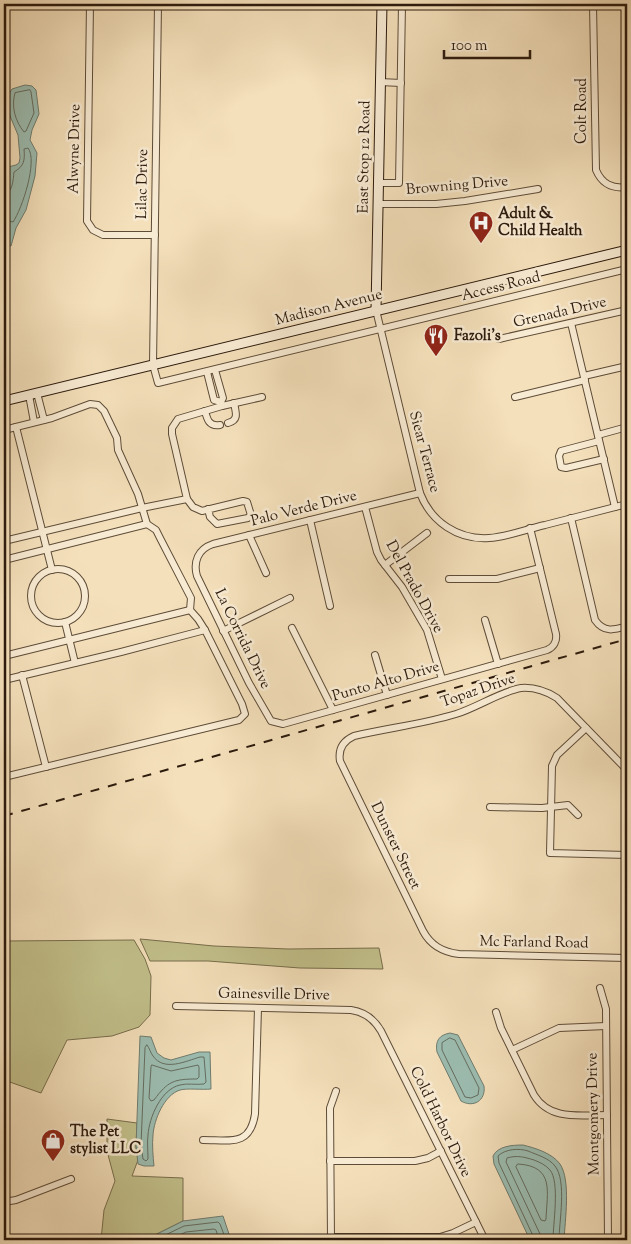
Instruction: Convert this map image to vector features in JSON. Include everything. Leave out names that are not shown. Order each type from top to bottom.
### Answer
[{"type":"main road","name":"East Stop 12 Road","points":[[376,310],[382,4]]},
{"type":"main road","name":"Madison Avenue","points":[[4,401],[627,250]]},
{"type":"street","name":"Alwyne Drive","points":[[90,4],[87,222],[93,230],[100,234],[155,235]]},
{"type":"street","name":"Lilac Drive","points":[[153,365],[158,4]]},
{"type":"street","points":[[379,183],[399,183],[402,4]]},
{"type":"street","name":"Colt Road","points":[[593,4],[595,163],[597,172],[606,184],[615,187],[627,187]]},
{"type":"street","points":[[380,82],[401,83]]},
{"type":"street","name":"Browning Drive","points":[[378,204],[436,204],[538,190]]},
{"type":"street","name":"Access Road","points":[[153,365],[158,384],[627,269]]},
{"type":"street","name":"Siear Terrace","points":[[376,310],[420,493],[424,503],[434,517],[449,529],[474,538],[490,538],[627,504]]},
{"type":"street","name":"Grenada Drive","points":[[499,339],[627,310]]},
{"type":"street","points":[[571,323],[615,507]]},
{"type":"street","points":[[515,398],[627,366]]},
{"type":"street","points":[[216,370],[223,398],[221,404]]},
{"type":"street","points":[[207,372],[214,400],[221,404]]},
{"type":"street","points":[[33,394],[44,420]]},
{"type":"street","points":[[33,394],[34,422]]},
{"type":"street","points":[[208,509],[210,517],[217,524],[248,518],[251,515],[247,502],[243,501],[202,510],[193,507],[187,499],[172,428],[178,419],[221,404],[262,397]]},
{"type":"street","points":[[228,423],[237,417],[234,403]]},
{"type":"street","points":[[4,430],[44,420],[90,404],[96,404],[102,408],[117,438],[118,450],[138,494],[147,524],[156,530],[191,598],[190,610],[205,630],[242,704],[244,713],[239,720],[4,777]]},
{"type":"street","points":[[205,411],[211,424],[215,426],[220,425]]},
{"type":"street","points":[[16,426],[52,570]]},
{"type":"street","points":[[604,459],[566,468],[561,467],[559,456],[561,451],[627,427]]},
{"type":"street","name":"Palo Verde Drive","points":[[198,556],[209,545],[420,493]]},
{"type":"street","points":[[4,541],[187,499]]},
{"type":"street","name":"Del Prado Drive","points":[[365,507],[376,548],[427,630],[442,679]]},
{"type":"street","points":[[571,518],[594,617],[602,628],[612,630],[627,626]]},
{"type":"street","points":[[310,520],[330,606]]},
{"type":"street","points":[[4,560],[147,524]]},
{"type":"street","points":[[449,579],[496,579],[540,568],[530,528]]},
{"type":"street","points":[[385,565],[427,533]]},
{"type":"street","points":[[249,535],[266,573]]},
{"type":"street","name":"La Corrida Drive","points":[[198,556],[195,566],[197,574],[223,631],[269,720],[281,724]]},
{"type":"street","name":"Punto Alto Drive","points":[[281,724],[547,650],[554,644],[556,634],[540,568]]},
{"type":"street","points":[[52,570],[70,572],[80,581],[84,590],[85,599],[82,608],[74,618],[65,622],[54,623],[45,619],[37,612],[32,603],[32,592],[35,582],[42,575],[52,570]]},
{"type":"street","points":[[223,631],[290,598]]},
{"type":"street","points":[[4,656],[190,610]]},
{"type":"street","points":[[485,620],[498,664]]},
{"type":"street","points":[[65,622],[75,663]]},
{"type":"street","points":[[292,628],[333,710]]},
{"type":"street","points":[[4,680],[205,630]]},
{"type":"street","points":[[375,655],[387,695]]},
{"type":"street","points":[[22,675],[46,767]]},
{"type":"street","name":"Topaz Drive","points":[[341,747],[347,739],[354,736],[445,717],[471,709],[509,691],[522,688],[535,689],[550,694],[561,702],[627,770]]},
{"type":"street","points":[[586,728],[554,759],[552,766],[550,853],[627,855]]},
{"type":"street","name":"Dunster Street","points":[[341,747],[340,761],[389,863],[426,936],[430,942],[441,950]]},
{"type":"street","points":[[490,807],[542,808],[568,805],[578,815]]},
{"type":"street","name":"Mc Farland Road","points":[[441,950],[459,954],[627,958]]},
{"type":"street","name":"Montgomery Drive","points":[[600,988],[605,1003],[606,1026],[608,1240]]},
{"type":"street","name":"Gainesville Drive","points":[[176,1006],[351,1010],[370,1017]]},
{"type":"street","points":[[203,1140],[239,1140],[247,1136],[253,1126],[258,1008]]},
{"type":"street","points":[[496,1012],[499,1024],[536,1098],[548,1110],[564,1115],[607,1115]]},
{"type":"street","name":"Cold Harbor Drive","points":[[370,1017],[381,1031],[485,1240]]},
{"type":"street","points":[[512,1050],[559,1028],[606,1026]]},
{"type":"street","points":[[336,1092],[330,1108],[331,1239],[438,1237],[453,1234],[476,1222]]},
{"type":"street","points":[[330,1161],[416,1161],[423,1160],[440,1151]]},
{"type":"street","points":[[4,1202],[16,1200],[71,1179]]},
{"type":"shaded area","points":[[140,939],[214,946],[288,949],[379,948],[383,969],[300,968],[208,961],[150,961]]},
{"type":"shaded area","points":[[134,940],[145,959],[151,976],[150,1015],[139,1027],[112,1036],[67,1040],[41,1093],[4,1080],[4,941]]},
{"type":"shaded area","points":[[107,1119],[137,1123],[136,1146],[138,1160],[132,1176],[183,1178],[183,1221],[145,1240],[101,1240],[104,1210],[115,1181],[107,1151]]},
{"type":"water","points":[[25,85],[32,86],[36,90],[39,114],[30,140],[37,153],[35,176],[26,210],[16,228],[11,246],[8,245],[5,209],[5,189],[9,173],[4,172],[4,168],[16,165],[19,163],[20,158],[18,135],[8,107],[9,94],[12,89]]},
{"type":"water","points":[[450,1033],[458,1035],[484,1086],[483,1096],[478,1102],[470,1104],[461,1101],[437,1052],[439,1039],[443,1035]]},
{"type":"water","points":[[140,1036],[151,1037],[157,1053],[171,1060],[199,1052],[210,1052],[211,1089],[180,1090],[169,1097],[161,1109],[155,1122],[153,1135],[154,1166],[138,1164],[136,1146]]},
{"type":"water","points":[[523,1145],[548,1154],[560,1164],[566,1190],[564,1240],[530,1240],[494,1164],[493,1156],[498,1150],[510,1146]]},
{"type":"water","points":[[223,1216],[231,1240],[145,1240],[183,1221]]},
{"type":"railway","points":[[4,816],[627,639]]},
{"type":"place","name":"Adult & Child Health","points":[[481,244]]},
{"type":"place","name":"Fazoli's","points":[[436,357]]},
{"type":"place","name":"The Pet stylist LLC","points":[[53,1162]]}]
